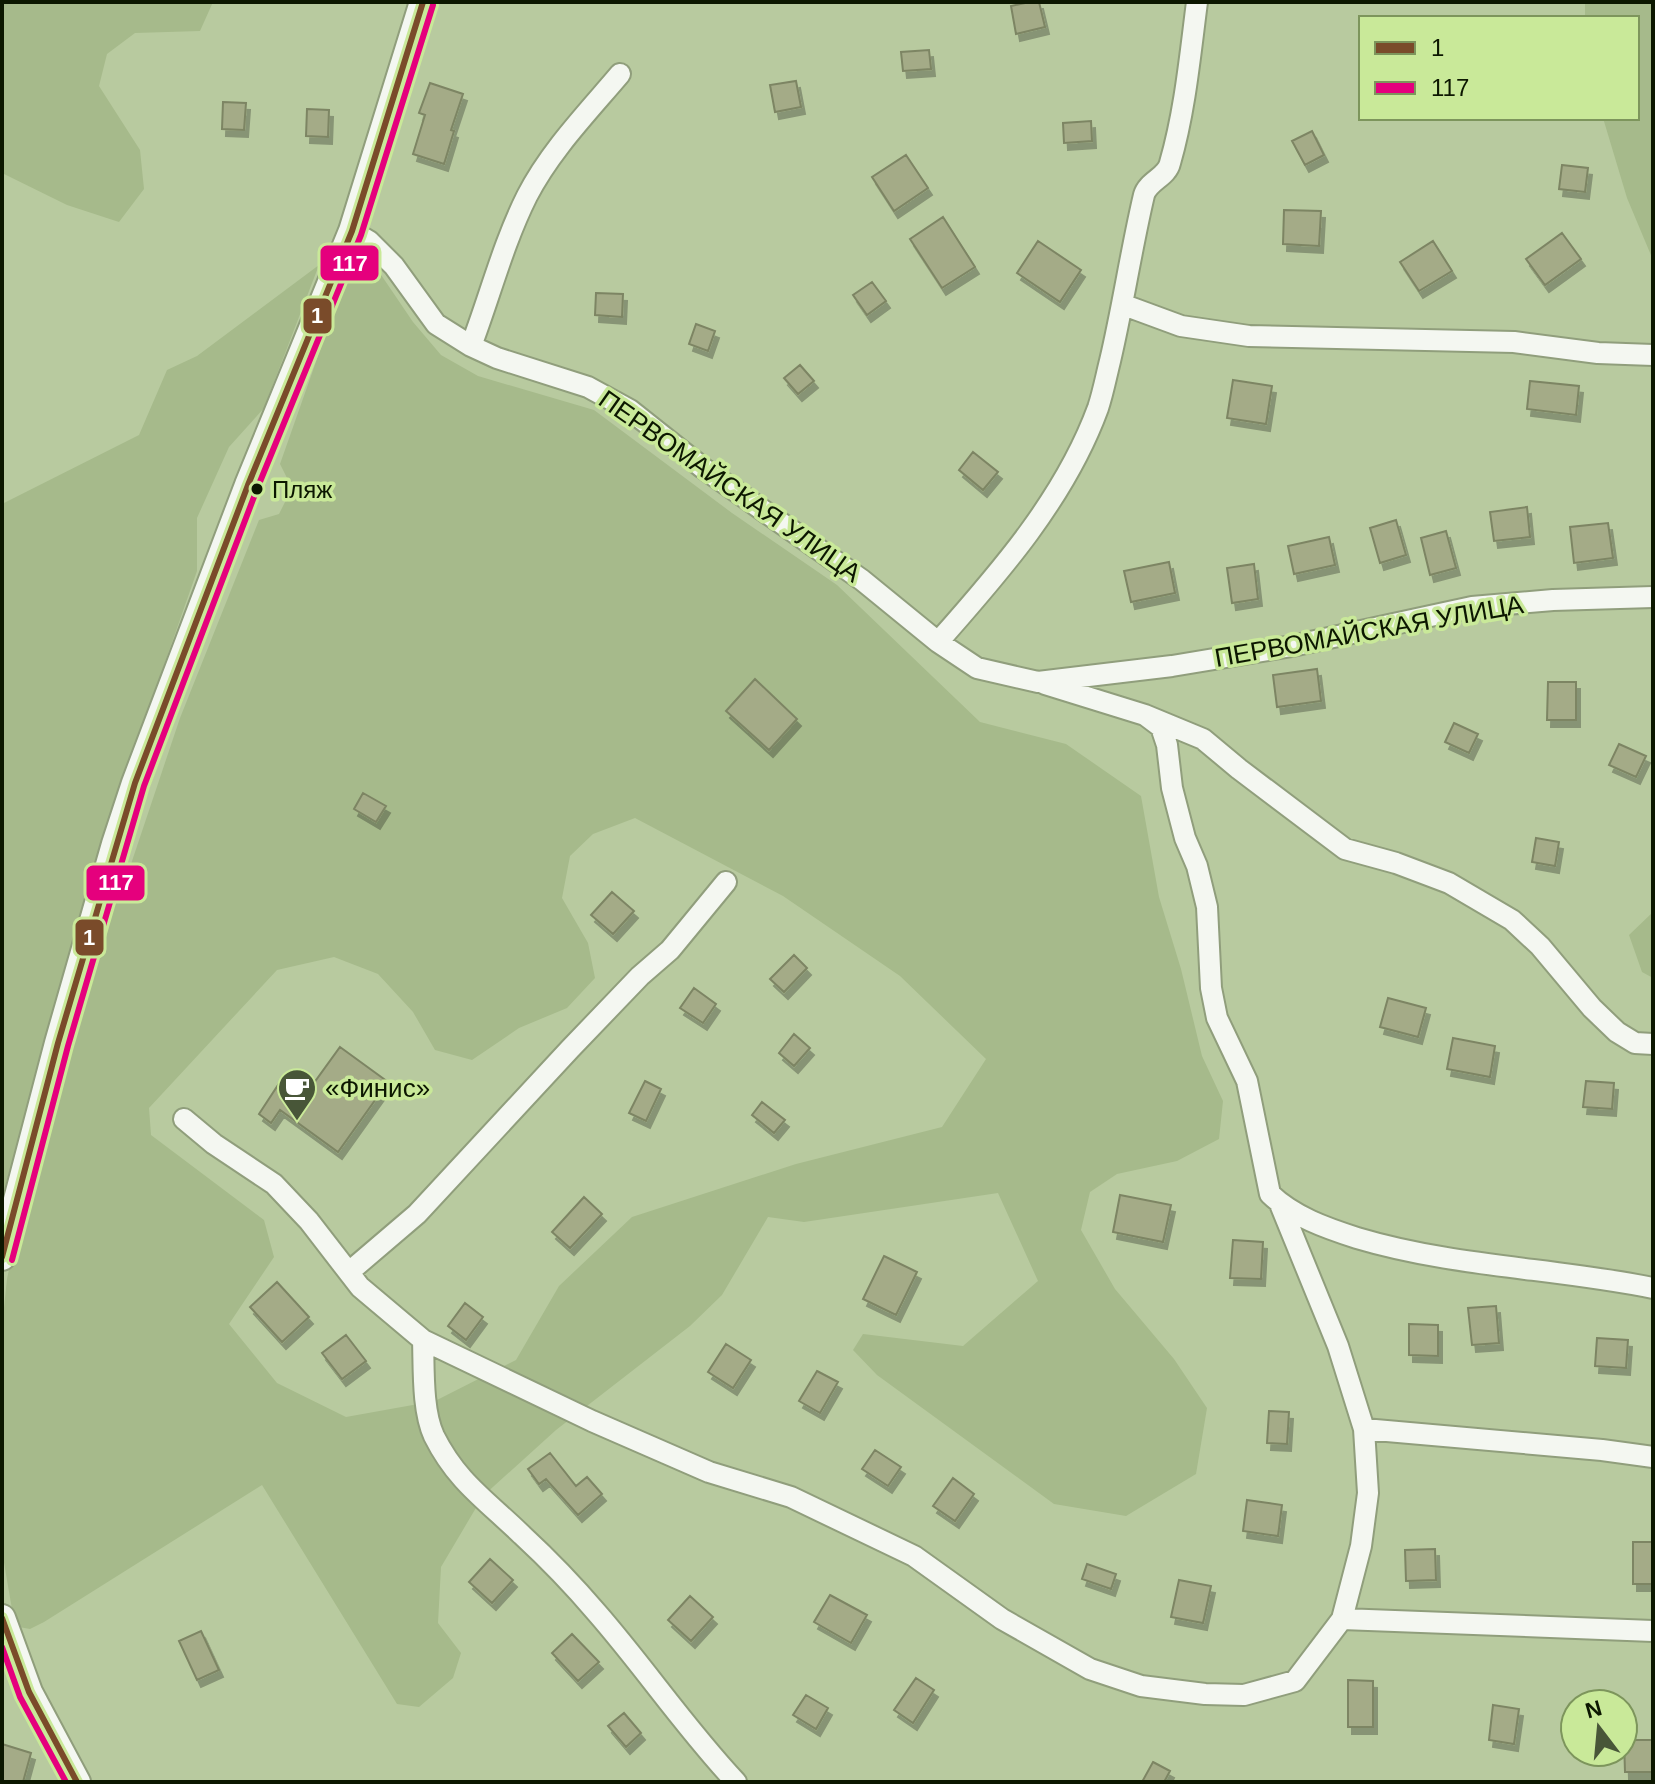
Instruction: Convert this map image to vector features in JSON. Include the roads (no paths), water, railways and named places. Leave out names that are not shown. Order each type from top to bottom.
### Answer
[{"type":"main road","points":[[2,1257],[58,1043],[135,783],[243,499],[352,231],[423,2]]},
{"type":"main road","points":[[2,1618],[29,1692],[77,1782]]},
{"type":"street","points":[[938,642],[997,576],[1073,463],[1098,407],[1124,305],[1130,257],[1146,189],[1169,169],[1185,102],[1197,2]]},
{"type":"street","points":[[471,346],[496,271],[528,195],[549,159],[620,74]]},
{"type":"street","name":"ПЕРВОМАЙСКАЯ УЛИЦА","points":[[352,231],[369,241],[394,266],[436,324],[497,358],[588,387],[630,410],[703,468],[862,580],[938,642],[977,668],[1038,682],[1145,715],[1203,739],[1345,849],[1396,863],[1449,883],[1512,920],[1540,946],[1592,1008],[1617,1032],[1635,1043],[1653,1044]]},
{"type":"street","points":[[1124,305],[1181,326],[1249,336],[1514,342],[1598,353],[1653,355]]},
{"type":"street","name":"ПЕРВОМАЙСКАЯ УЛИЦА","points":[[1038,682],[1172,666],[1292,646],[1472,607],[1553,600],[1653,597]]},
{"type":"street","points":[[1145,715],[1161,727],[1167,745],[1172,788],[1207,907],[1211,988],[1217,1018],[1247,1081],[1270,1194],[1280,1204],[1331,1230],[1394,1249],[1487,1266],[1653,1288]]},
{"type":"street","points":[[349,1272],[417,1214],[570,1049],[640,976],[670,950],[726,882]]},
{"type":"street","points":[[184,1119],[214,1144],[274,1184],[309,1221],[360,1287],[423,1340],[621,1434],[709,1472],[791,1497],[914,1556],[1002,1619],[1090,1669],[1141,1686],[1205,1694],[1244,1695],[1295,1681],[1342,1619],[1361,1546],[1368,1493],[1364,1429],[1338,1346],[1280,1204]]},
{"type":"street","points":[[423,1340],[425,1388],[432,1431],[449,1463],[475,1495],[521,1534],[597,1613],[707,1752],[736,1782]]},
{"type":"street","points":[[1364,1429],[1653,1457]]},
{"type":"street","points":[[1342,1619],[1653,1631]]},
{"type":"place","name":"Пляж","points":[[257,489]]},
{"type":"place","name":"«Финис»","points":[[297,1122]]}]
